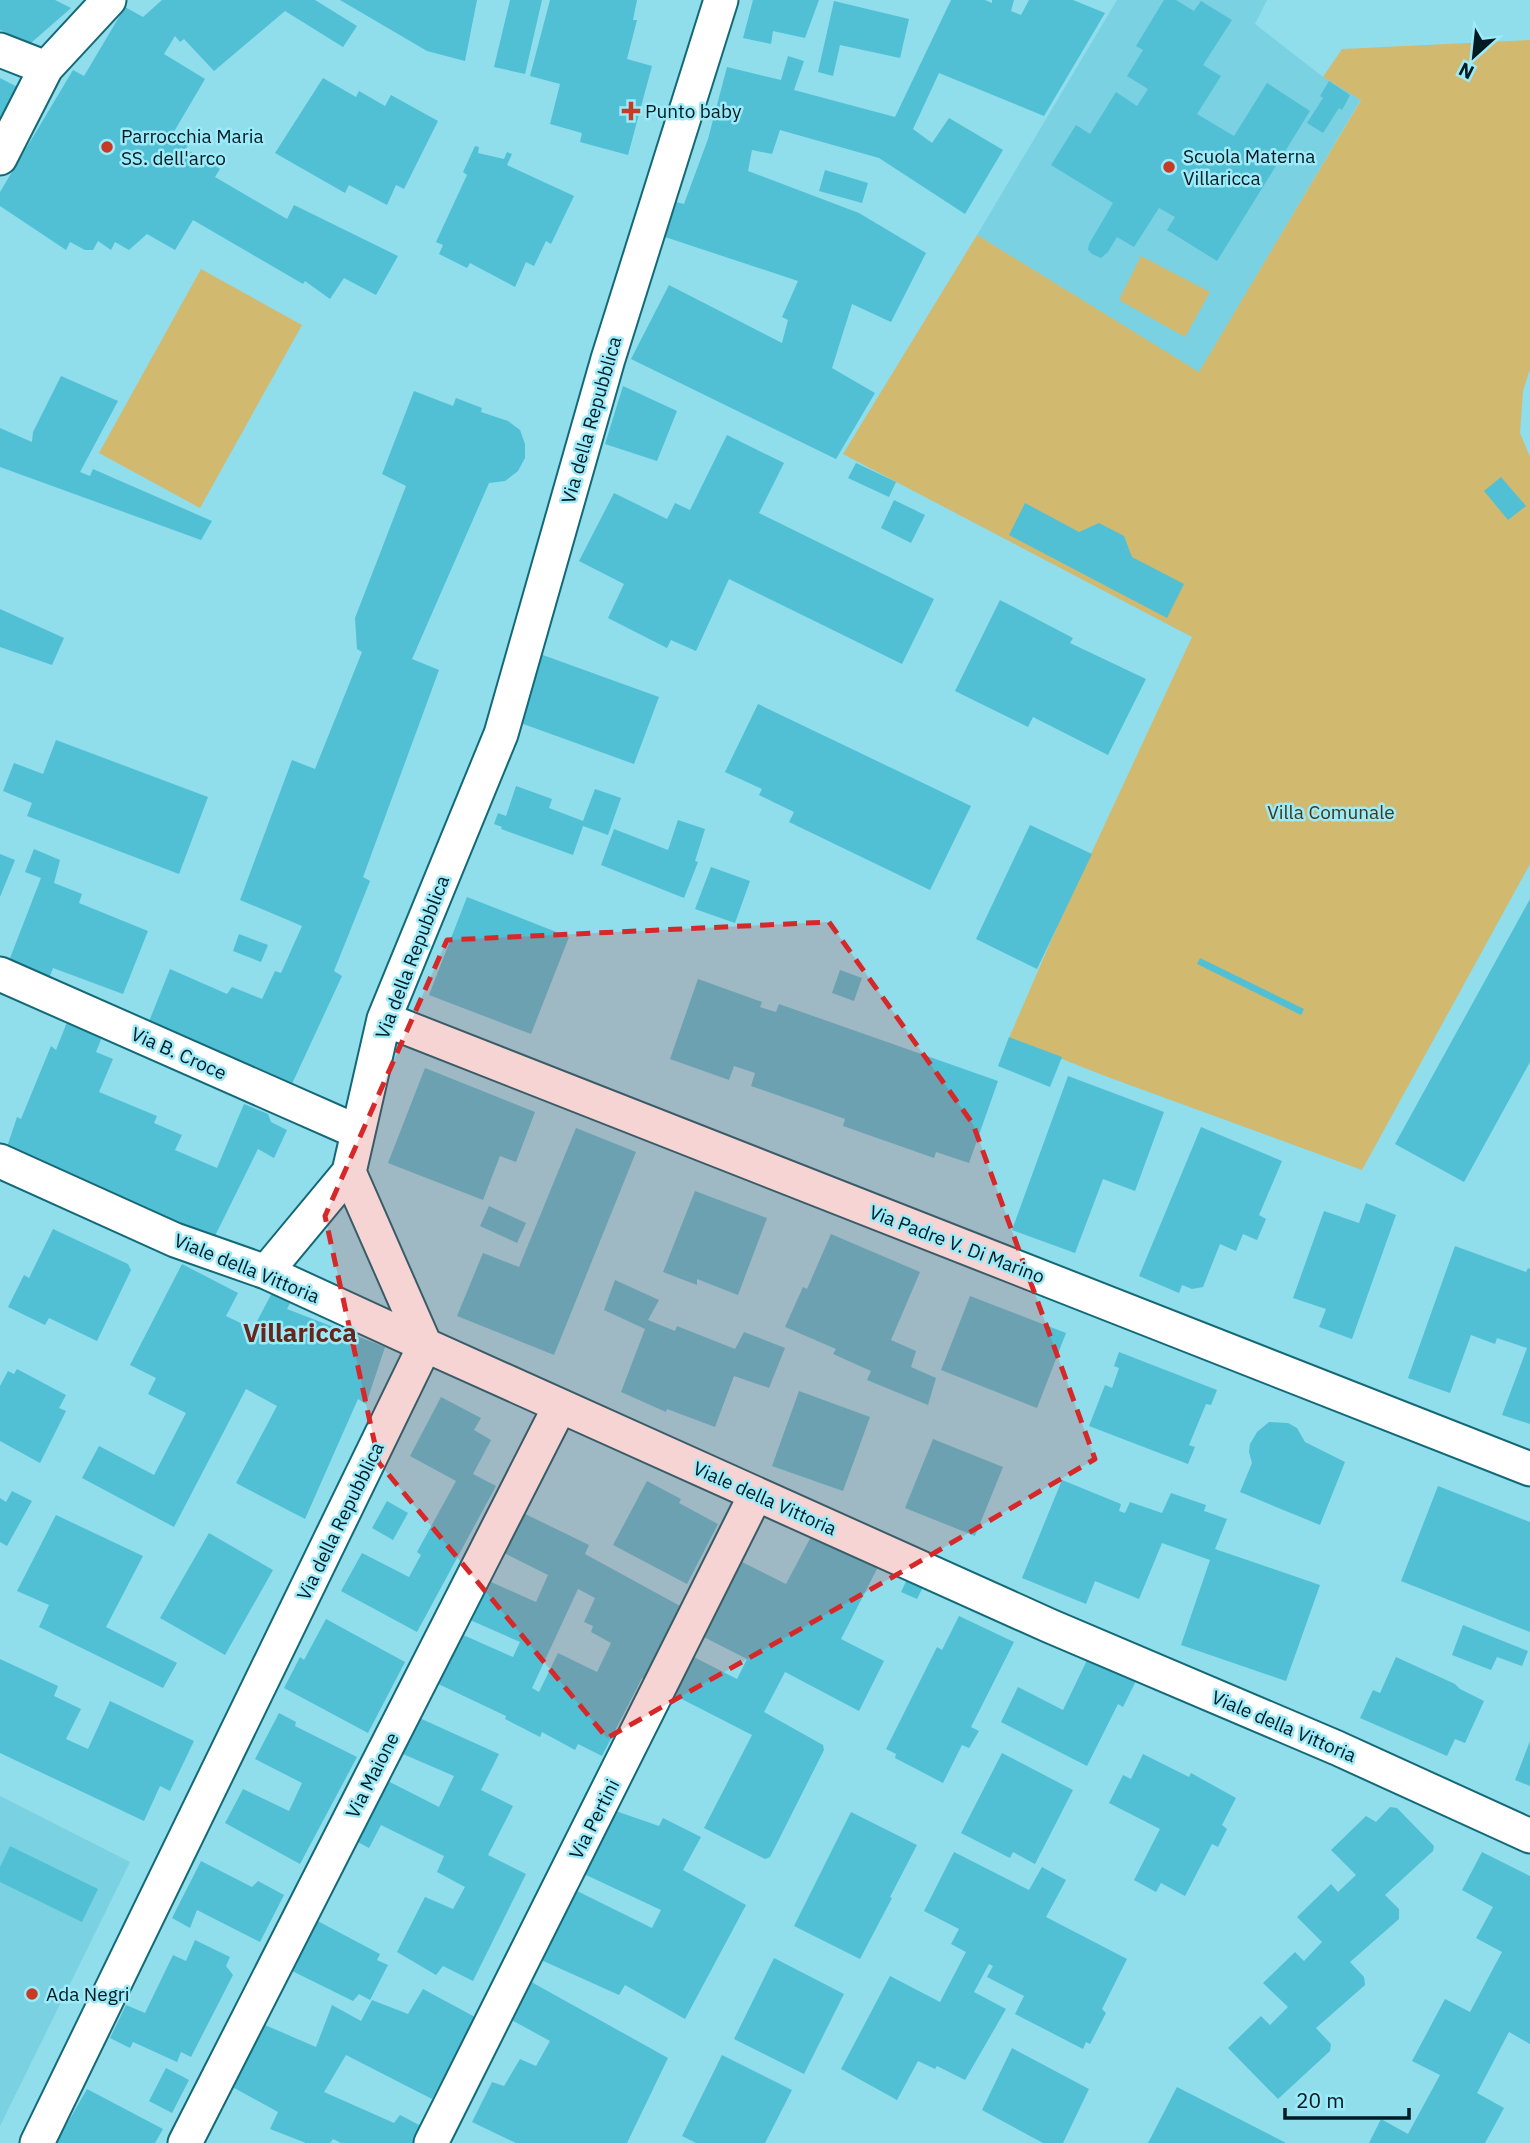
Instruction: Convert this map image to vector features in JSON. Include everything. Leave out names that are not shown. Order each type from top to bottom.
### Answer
[{"type":"street","points":[[0,158],[46,68],[109,0]]},
{"type":"street","name":"Via della Repubblica","points":[[349,1172],[384,1019],[500,734],[608,359],[720,0]]},
{"type":"street","points":[[0,50],[46,68]]},
{"type":"street","name":"Via B. Croce","points":[[0,974],[358,1132]]},
{"type":"street","name":"Via Padre V. Di Marino","points":[[384,1019],[1530,1469]]},
{"type":"street","name":"Viale della Vittoria","points":[[0,1161],[175,1240],[266,1272],[1050,1626],[1337,1748],[1530,1836]]},
{"type":"street","points":[[266,1272],[349,1172],[425,1345]]},
{"type":"street","name":"Via della Repubblica","points":[[37,2143],[425,1345]]},
{"type":"street","name":"Via Maione","points":[[185,2143],[560,1406]]},
{"type":"street","name":"Via Pertini","points":[[432,2143],[756,1494]]},
{"type":"highlighted area","points":[[829,922],[973,1124],[1095,1459],[607,1738],[379,1463],[325,1216],[447,940]]},
{"type":"shaded area","name":"Scuola Materna Villaricca","points":[[1117,0],[1267,0],[1255,24],[1323,77],[1361,99],[1199,373],[977,235]]},
{"type":"shaded area","name":"Ada Negri","points":[[0,1796],[130,1862],[0,2126]]},
{"type":"green space","name":"Villa Comunale","points":[[1530,40],[1530,369],[1523,391],[1520,433],[1530,457],[1530,864],[1362,1170],[1009,1038],[1057,927],[1192,637],[843,454],[977,235],[1199,372],[1361,100],[1323,77],[1342,49]]},
{"type":"green space","points":[[1141,256],[1210,292],[1185,337],[1119,300]]},
{"type":"green space","points":[[201,269],[302,325],[200,508],[99,453]]},
{"type":"building","points":[[0,0],[55,0],[71,8],[31,43],[0,30]]},
{"type":"building","name":"Parrocchia Maria SS. dell'arco","points":[[162,0],[315,0],[357,26],[343,47],[285,11],[214,71],[184,39],[180,42],[175,36],[164,54],[205,79],[172,135],[188,145],[186,149],[220,169],[215,177],[287,219],[294,205],[398,256],[376,295],[344,278],[330,299],[305,281],[303,284],[193,220],[175,250],[147,234],[129,250],[115,242],[111,250],[98,241],[93,250],[85,250],[70,242],[66,250],[0,206],[0,192],[73,70],[84,76],[125,7],[143,17]]},
{"type":"building","points":[[340,0],[477,0],[465,61],[427,51]]},
{"type":"building","points":[[510,0],[542,0],[525,74],[494,67]]},
{"type":"building","points":[[550,0],[637,0],[633,20],[637,20],[627,59],[652,66],[628,155],[580,142],[582,133],[550,124],[560,84],[530,76]]},
{"type":"building","points":[[753,0],[819,0],[805,38],[773,31],[771,44],[743,38]]},
{"type":"building","points":[[951,0],[985,0],[992,3],[992,0],[1014,0],[1011,11],[1021,15],[1029,0],[1073,0],[1105,13],[1044,116],[939,73],[913,129],[932,143],[949,118],[1003,150],[965,214],[879,158],[780,130],[772,154],[752,150],[748,171],[859,213],[926,253],[891,322],[852,304],[832,368],[875,393],[836,459],[631,359],[669,285],[782,343],[788,320],[782,317],[798,281],[662,236],[672,201],[684,204],[708,139],[727,67],[781,80],[788,56],[804,61],[794,90],[895,117]]},
{"type":"building","points":[[1164,0],[1176,0],[1194,11],[1201,1],[1232,20],[1203,65],[1221,76],[1197,114],[1234,136],[1267,83],[1310,111],[1217,261],[1167,230],[1175,217],[1159,208],[1134,247],[1117,237],[1101,258],[1092,254],[1088,250],[1089,244],[1113,203],[1051,165],[1076,125],[1090,134],[1116,92],[1137,106],[1148,89],[1127,76],[1143,50],[1136,46]]},
{"type":"building","points":[[834,1],[909,19],[900,58],[840,45],[833,76],[818,72]]},
{"type":"building","points":[[0,78],[29,93],[0,133]]},
{"type":"building","points":[[323,78],[356,97],[359,91],[385,106],[391,95],[438,121],[404,189],[396,185],[387,205],[349,185],[345,193],[275,153]]},
{"type":"building","points":[[1329,81],[1350,95],[1342,110],[1339,108],[1323,133],[1307,123],[1323,98],[1320,96]]},
{"type":"building","points":[[475,146],[479,147],[478,153],[504,159],[507,152],[512,154],[507,165],[574,196],[551,244],[546,241],[534,266],[526,262],[515,287],[470,263],[467,268],[439,254],[443,245],[436,242],[467,175],[463,172]]},
{"type":"building","points":[[825,170],[868,183],[862,203],[819,191]]},
{"type":"building","points":[[61,376],[118,401],[80,472],[90,476],[93,469],[212,521],[201,540],[0,467],[0,428],[32,442],[33,432]]},
{"type":"building","points":[[623,386],[677,411],[657,461],[605,444]]},
{"type":"building","points":[[414,391],[453,406],[456,398],[482,408],[481,412],[508,421],[520,430],[525,444],[525,458],[518,471],[505,481],[489,483],[412,659],[439,670],[363,877],[370,881],[334,971],[342,976],[285,1099],[144,1034],[170,969],[227,994],[232,987],[262,999],[275,971],[281,973],[302,926],[240,900],[292,760],[315,769],[362,652],[357,649],[355,618],[406,486],[382,474]]},
{"type":"building","points":[[727,435],[784,463],[759,513],[934,599],[902,664],[729,579],[696,651],[671,640],[667,648],[608,618],[624,584],[579,561],[614,493],[667,519],[675,503],[690,510]]},
{"type":"building","points":[[856,463],[896,482],[889,497],[848,478]]},
{"type":"building","points":[[1501,477],[1526,506],[1508,520],[1484,491]]},
{"type":"building","points":[[894,500],[925,515],[911,543],[881,528]]},
{"type":"building","points":[[1025,503],[1079,532],[1099,523],[1124,536],[1132,557],[1184,584],[1167,618],[1009,535]]},
{"type":"building","points":[[1000,600],[1073,638],[1070,643],[1146,679],[1108,755],[1033,717],[1028,727],[955,691]]},
{"type":"building","points":[[0,609],[64,638],[52,665],[0,647]]},
{"type":"building","points":[[540,654],[659,697],[634,764],[515,721]]},
{"type":"building","points":[[758,704],[971,806],[930,890],[789,822],[794,812],[759,795],[762,789],[725,772]]},
{"type":"building","points":[[56,740],[208,797],[179,874],[27,816],[32,803],[3,791],[14,763],[43,774]]},
{"type":"building","points":[[516,786],[552,799],[549,808],[583,821],[595,789],[621,798],[608,835],[583,826],[573,855],[494,824],[498,813],[506,816]]},
{"type":"building","points":[[678,820],[705,829],[695,861],[698,862],[684,898],[601,865],[614,829],[668,850]]},
{"type":"building","points":[[1030,825],[1092,854],[1037,969],[976,939]]},
{"type":"building","points":[[34,849],[60,860],[54,883],[82,894],[79,903],[148,931],[123,994],[53,968],[46,987],[5,971],[41,878],[25,872]]},
{"type":"building","points":[[0,854],[15,860],[0,897]]},
{"type":"building","points":[[711,867],[750,881],[735,923],[695,909]]},
{"type":"building","points":[[467,897],[569,937],[531,1034],[429,995]]},
{"type":"building","points":[[1530,899],[1530,1062],[1464,1182],[1395,1144]]},
{"type":"building","points":[[239,934],[268,945],[261,962],[233,951]]},
{"type":"building","points":[[1200,958],[1304,1009],[1301,1015],[1197,964]]},
{"type":"building","points":[[840,970],[862,978],[854,1001],[832,993]]},
{"type":"building","points":[[698,979],[762,1002],[760,1007],[776,1012],[779,1004],[998,1081],[969,1163],[936,1152],[934,1158],[843,1126],[845,1119],[751,1086],[755,1073],[734,1066],[729,1080],[670,1059]]},
{"type":"building","points":[[67,1022],[102,1037],[96,1052],[113,1059],[99,1092],[157,1116],[154,1123],[182,1135],[175,1150],[217,1168],[244,1104],[268,1114],[271,1122],[287,1130],[274,1158],[258,1149],[212,1242],[4,1156],[17,1117],[21,1119],[51,1046],[56,1050]]},
{"type":"building","points":[[1009,1037],[1062,1057],[1050,1087],[998,1066]]},
{"type":"building","points":[[425,1068],[535,1112],[516,1162],[500,1156],[483,1200],[388,1163]]},
{"type":"building","points":[[1068,1076],[1164,1112],[1135,1191],[1103,1179],[1075,1253],[1012,1230]]},
{"type":"building","points":[[1201,1127],[1282,1161],[1259,1215],[1266,1219],[1257,1240],[1243,1234],[1236,1251],[1220,1244],[1203,1287],[1192,1289],[1182,1285],[1179,1293],[1139,1276]]},
{"type":"building","points":[[576,1128],[636,1152],[554,1355],[457,1316],[483,1253],[519,1267]]},
{"type":"building","points":[[695,1191],[767,1218],[738,1295],[697,1279],[697,1285],[663,1272]]},
{"type":"building","points":[[1366,1203],[1396,1215],[1352,1339],[1319,1327],[1326,1309],[1293,1298],[1324,1211],[1359,1223]]},
{"type":"building","points":[[489,1206],[526,1223],[517,1243],[480,1226]]},
{"type":"building","points":[[53,1229],[128,1264],[131,1270],[97,1341],[49,1318],[45,1325],[8,1307],[24,1275],[29,1278]]},
{"type":"building","points":[[831,1234],[920,1272],[891,1340],[916,1351],[911,1367],[936,1378],[928,1405],[867,1380],[871,1371],[833,1354],[836,1349],[785,1327],[803,1287],[807,1289]]},
{"type":"building","points":[[1455,1246],[1526,1272],[1530,1269],[1530,1424],[1502,1415],[1527,1348],[1497,1338],[1495,1344],[1471,1335],[1450,1393],[1408,1378]]},
{"type":"building","points":[[182,1264],[238,1293],[226,1316],[253,1329],[274,1289],[293,1297],[287,1309],[385,1347],[366,1404],[358,1399],[305,1519],[236,1483],[277,1406],[246,1389],[174,1527],[82,1478],[99,1446],[154,1475],[186,1413],[148,1394],[156,1378],[130,1365]]},
{"type":"building","points":[[615,1280],[659,1300],[648,1320],[675,1331],[677,1326],[735,1349],[744,1332],[785,1348],[769,1388],[734,1376],[715,1427],[667,1409],[666,1412],[621,1392],[645,1329],[604,1310]]},
{"type":"building","points":[[970,1296],[1066,1333],[1037,1408],[941,1370]]},
{"type":"building","points":[[1119,1352],[1217,1390],[1211,1405],[1206,1404],[1189,1445],[1195,1447],[1188,1464],[1089,1426],[1105,1385],[1112,1388],[1119,1368],[1114,1366]]},
{"type":"building","points":[[17,1369],[66,1395],[59,1408],[66,1411],[40,1463],[0,1441],[0,1386],[8,1371],[14,1374]]},
{"type":"building","points":[[799,1391],[870,1417],[843,1491],[772,1466]]},
{"type":"building","points":[[441,1397],[481,1418],[474,1430],[491,1440],[473,1474],[496,1486],[417,1632],[341,1591],[362,1553],[409,1577],[421,1555],[417,1552],[456,1481],[410,1456]]},
{"type":"building","points":[[1269,1422],[1288,1423],[1297,1428],[1305,1442],[1345,1462],[1320,1525],[1240,1492],[1252,1463],[1250,1444],[1257,1432]]},
{"type":"building","points":[[933,1439],[1003,1467],[975,1536],[905,1508]]},
{"type":"building","points":[[1062,1480],[1121,1504],[1119,1511],[1125,1513],[1130,1502],[1162,1513],[1171,1493],[1206,1505],[1204,1511],[1227,1519],[1215,1549],[1320,1585],[1286,1681],[1181,1645],[1210,1560],[1162,1543],[1139,1599],[1095,1581],[1086,1604],[1022,1578]]},
{"type":"building","points":[[647,1481],[681,1499],[679,1503],[718,1524],[687,1584],[613,1545]]},
{"type":"building","points":[[1438,1486],[1530,1522],[1530,1632],[1401,1581]]},
{"type":"building","points":[[12,1491],[32,1501],[7,1546],[0,1542],[0,1498],[6,1502]]},
{"type":"building","points":[[387,1501],[408,1513],[393,1540],[372,1528]]},
{"type":"building","points":[[515,1509],[589,1545],[585,1554],[682,1607],[647,1679],[642,1678],[602,1756],[578,1744],[575,1750],[542,1732],[540,1737],[505,1719],[506,1716],[430,1680],[452,1630],[513,1657],[520,1642],[461,1616],[480,1577],[536,1602],[548,1575],[496,1549]],"holes":[[[578,1589],[595,1598],[584,1622],[593,1626],[591,1632],[611,1643],[597,1672],[558,1653],[539,1692],[532,1688]]]},
{"type":"building","points":[[56,1515],[143,1556],[106,1627],[177,1663],[163,1688],[39,1627],[49,1605],[17,1591]]},
{"type":"building","points":[[814,1531],[879,1565],[841,1639],[884,1661],[859,1711],[785,1672],[764,1712],[823,1745],[824,1750],[770,1857],[765,1859],[704,1828],[752,1735],[670,1693],[690,1655],[737,1679],[747,1659],[694,1632],[732,1557],[786,1584]]},
{"type":"building","points":[[209,1533],[273,1570],[225,1655],[160,1618]]},
{"type":"building","points":[[910,1573],[926,1581],[917,1599],[901,1592]]},
{"type":"building","points":[[959,1616],[1014,1642],[971,1727],[979,1731],[969,1748],[962,1745],[943,1783],[895,1758],[896,1754],[886,1749],[937,1647],[942,1650]]},
{"type":"building","points":[[326,1619],[405,1662],[368,1733],[284,1688],[300,1657],[304,1660]]},
{"type":"building","points":[[1463,1625],[1528,1651],[1522,1666],[1497,1657],[1491,1670],[1452,1655]]},
{"type":"building","points":[[1089,1656],[1138,1677],[1123,1707],[1118,1704],[1087,1766],[1001,1722],[1018,1687],[1063,1710]]},
{"type":"building","points":[[1396,1657],[1455,1684],[1484,1701],[1465,1743],[1455,1739],[1447,1756],[1360,1718],[1373,1690],[1380,1693]]},
{"type":"building","points":[[0,1659],[58,1686],[54,1696],[81,1709],[66,1739],[88,1749],[110,1701],[194,1741],[170,1791],[160,1786],[144,1821],[0,1753]]},
{"type":"building","points":[[279,1713],[296,1722],[295,1726],[357,1757],[300,1864],[225,1823],[243,1789],[289,1811],[302,1783],[255,1759]]},
{"type":"building","points":[[415,1716],[499,1754],[481,1790],[513,1806],[488,1855],[526,1874],[473,1981],[443,1966],[436,1975],[397,1952],[425,1897],[453,1909],[465,1887],[437,1872],[444,1856],[381,1825],[369,1848],[350,1838],[380,1777],[439,1807],[454,1776],[396,1751]]},
{"type":"building","points":[[1530,1741],[1530,1786],[1515,1780]]},
{"type":"building","points":[[1002,1753],[1073,1790],[1035,1864],[1013,1852],[1010,1858],[961,1833]]},
{"type":"building","points":[[1143,1754],[1189,1777],[1191,1773],[1236,1798],[1222,1825],[1227,1829],[1218,1847],[1212,1844],[1185,1896],[1161,1883],[1156,1892],[1134,1880],[1160,1829],[1109,1803],[1123,1775],[1131,1779]]},
{"type":"building","points":[[1390,1807],[1397,1808],[1434,1846],[1433,1851],[1385,1895],[1399,1909],[1399,1919],[1350,1962],[1364,1977],[1365,1985],[1316,2028],[1331,2044],[1330,2051],[1278,2099],[1228,2048],[1261,2016],[1270,2025],[1288,2007],[1263,1983],[1295,1952],[1304,1961],[1322,1942],[1297,1917],[1331,1884],[1338,1892],[1356,1875],[1331,1850],[1366,1816],[1376,1822]]},
{"type":"building","points":[[607,1808],[659,1826],[663,1818],[701,1837],[683,1870],[746,1905],[685,2019],[625,1985],[619,1995],[530,1955],[563,1884],[652,1928],[661,1910],[571,1868]]},
{"type":"building","points":[[851,1812],[917,1845],[860,1959],[794,1926]]},
{"type":"building","points":[[10,1846],[98,1889],[82,1922],[0,1882],[0,1867]]},
{"type":"building","points":[[954,1852],[1029,1890],[1042,1867],[1066,1880],[1046,1917],[1127,1959],[1102,2009],[1106,2013],[1090,2044],[1086,2042],[1083,2049],[1015,2014],[1024,1996],[987,1977],[993,1966],[989,1964],[974,1992],[1006,2009],[965,2080],[937,2066],[935,2069],[918,2061],[897,2100],[841,2069],[890,1976],[940,2002],[966,1952],[951,1944],[959,1929],[924,1911]]},
{"type":"building","points":[[1482,1852],[1530,1876],[1530,2044],[1509,2032],[1477,2093],[1504,2108],[1485,2143],[1369,2143],[1381,2119],[1408,2134],[1440,2075],[1412,2061],[1445,1999],[1470,2012],[1502,1952],[1476,1938],[1493,1907],[1462,1890]]},
{"type":"building","points":[[201,1861],[252,1887],[258,1881],[284,1895],[260,1942],[197,1910],[190,1928],[172,1918]]},
{"type":"building","points":[[310,1917],[380,1954],[377,1960],[388,1965],[370,2000],[359,1994],[353,2001],[284,1967]]},
{"type":"building","points":[[195,1940],[230,1957],[226,1966],[233,1975],[191,2057],[181,2052],[177,2062],[133,2042],[130,2048],[110,2038],[126,2005],[145,2013],[173,1955],[186,1961]]},
{"type":"building","points":[[774,1958],[844,1994],[804,2074],[734,2039]]},
{"type":"building","points":[[517,1974],[668,2058],[627,2143],[516,2143],[472,2122],[492,2082],[504,2086],[520,2059],[536,2066],[550,2041],[497,2012]]},
{"type":"building","points":[[423,1989],[475,2017],[432,2099],[346,2055],[324,2092],[394,2123],[400,2115],[423,2127],[413,2143],[341,2143],[333,2139],[330,2143],[306,2143],[270,2129],[278,2112],[227,2084],[258,2022],[316,2047],[332,2005],[361,2021],[372,2000],[408,2014]]},
{"type":"building","points":[[1012,2048],[1089,2089],[1063,2143],[1043,2143],[982,2110]]},
{"type":"building","points":[[722,2055],[792,2090],[765,2143],[696,2143],[682,2136]]},
{"type":"building","points":[[166,2068],[189,2080],[172,2113],[149,2101]]},
{"type":"building","points":[[1177,2087],[1286,2143],[1148,2143]]},
{"type":"building","points":[[87,2089],[163,2129],[155,2143],[56,2143],[62,2128],[64,2129]]},
{"type":"place","name":"Punto baby","points":[[631,111]]},
{"type":"place","name":"Parrocchia Maria SS. dell'arco","points":[[107,147]]},
{"type":"place","name":"Scuola Materna Villaricca","points":[[1169,167]]},
{"type":"place","name":"Ada Negri","points":[[32,1994]]},
{"type":"district","name":"Villaricca","points":[[300,1333]]}]
